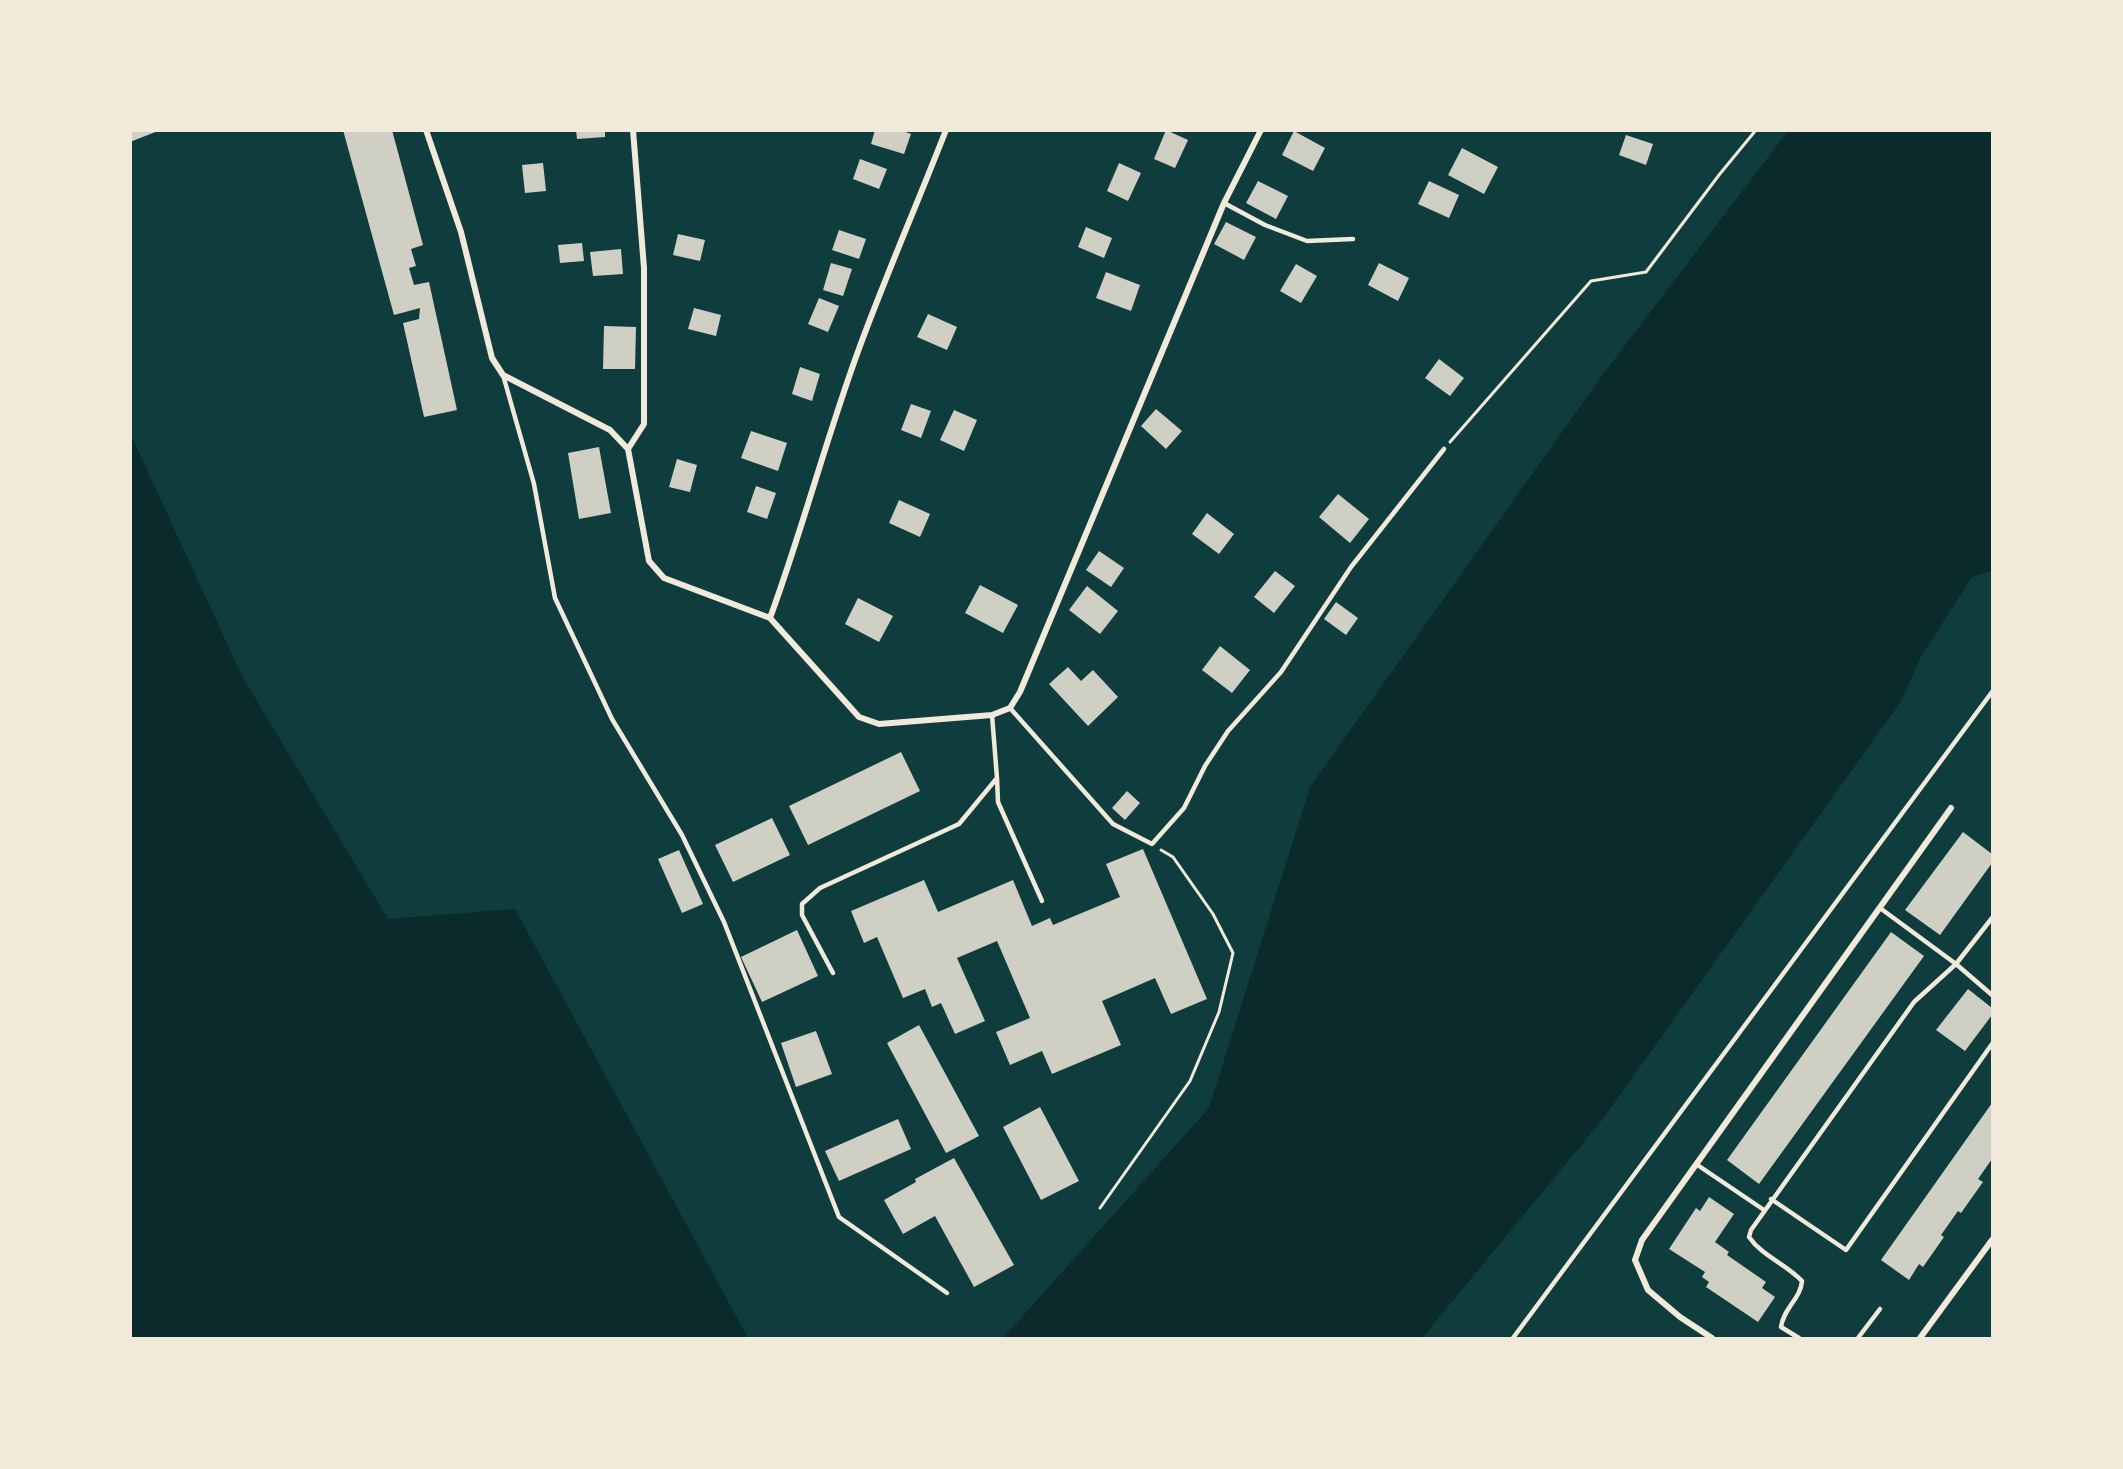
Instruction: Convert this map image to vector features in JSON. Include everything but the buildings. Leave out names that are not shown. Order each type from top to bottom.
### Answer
[{"type":"street","points":[[426,130],[461,232],[492,358],[503,375],[610,430],[628,449],[649,561],[664,578],[770,618],[859,717],[879,724],[992,715],[1010,708],[1020,692],[1224,203],[1261,130]]},
{"type":"street","points":[[628,449],[644,424],[645,268],[633,130]]},
{"type":"street","points":[[770,618],[860,345],[946,130]]},
{"type":"street","points":[[1712,1338],[1680,1317],[1648,1290],[1635,1260],[1642,1240],[1952,808]]},
{"type":"street","points":[[1920,1338],[1992,1240]]},
{"type":"lane","points":[[1224,203],[1265,225],[1307,241],[1353,239]]},
{"type":"lane","points":[[503,375],[534,484],[555,598],[612,719],[681,835],[724,922],[839,1217],[947,1293]]},
{"type":"lane","points":[[1010,708],[1113,824],[1152,844],[1184,808],[1204,766],[1228,731],[1281,672],[1351,567],[1444,449]]},
{"type":"lane","points":[[1513,1338],[1992,692]]},
{"type":"lane","points":[[992,715],[998,802],[1042,901]]},
{"type":"lane","points":[[833,973],[802,915],[802,904],[820,888],[959,824],[997,778]]},
{"type":"lane","points":[[1880,908],[1956,964],[1992,995]]},
{"type":"lane","points":[[1799,1338],[1781,1327],[1782,1319],[1801,1290],[1802,1281],[1754,1244],[1749,1237],[1751,1230],[1914,1002],[1956,964],[1992,918]]},
{"type":"lane","points":[[1771,1199],[1846,1250],[1992,1044]]},
{"type":"lane","points":[[1696,1164],[1764,1210]]},
{"type":"lane","points":[[1858,1338],[1880,1309]]},
{"type":"path","points":[[1444,449],[1592,281],[1646,272],[1756,130]]},
{"type":"path","points":[[1100,1208],[1190,1081],[1219,1012],[1233,953],[1213,914],[1173,857],[1152,844]]},
{"type":"water","points":[[1788,131],[1992,131],[1992,571],[1972,577],[1920,658],[1902,700],[1602,1120],[1422,1338],[1003,1338],[1209,1108],[1310,787],[1601,377]]},
{"type":"water","points":[[130,433],[242,676],[388,919],[515,909],[748,1338],[131,1338]]}]
